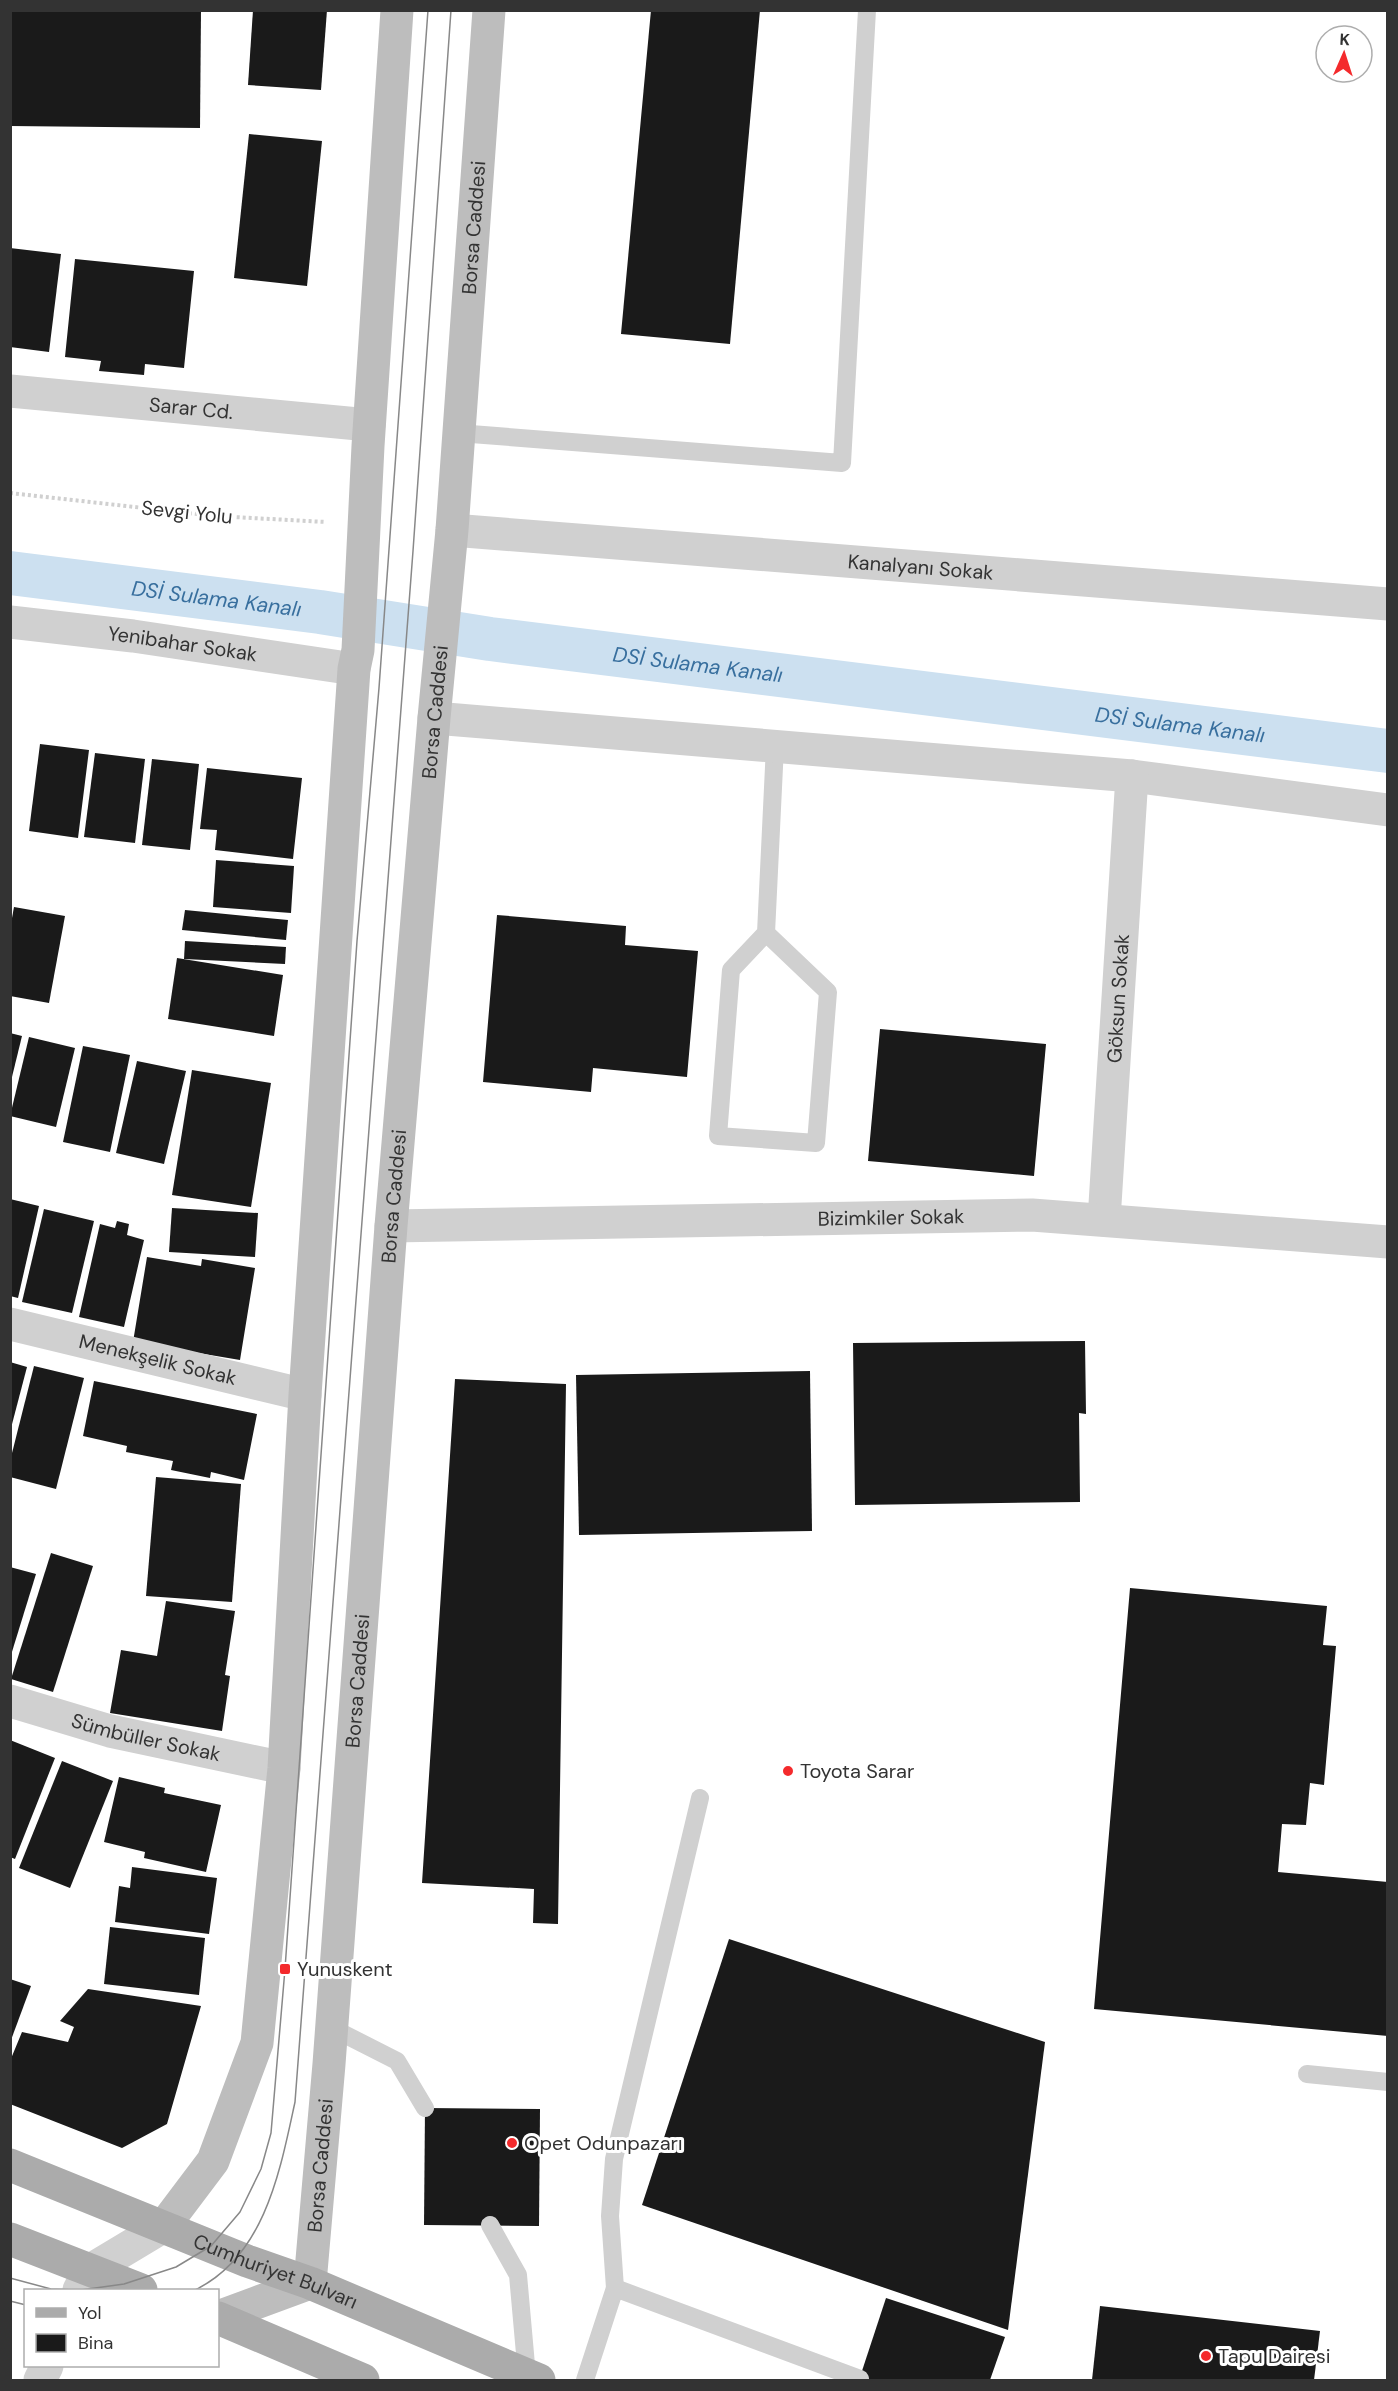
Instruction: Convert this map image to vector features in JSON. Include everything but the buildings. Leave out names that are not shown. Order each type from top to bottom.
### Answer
[{"type":"main road","points":[[164,2226],[213,2162],[257,2043],[284,1768],[305,1395],[356,660],[369,425],[397,10]]},
{"type":"main road","name":"Borsa Caddesi","points":[[310,2283],[332,2028],[392,1226],[450,543],[489,10]]},
{"type":"main road","name":"Cumhuriyet Bulvarı","points":[[10,2165],[248,2261],[310,2283],[533,2378]]},
{"type":"main road","points":[[10,2239],[84,2281],[135,2289]]},
{"type":"main road","points":[[219,2318],[310,2283]]},
{"type":"main road","points":[[219,2318],[345,2379]]},
{"type":"street","name":"Sarar Cd.","points":[[10,391],[369,425]]},
{"type":"street","name":"Kanalyanı Sokak","points":[[450,543],[1388,604]]},
{"type":"street","name":"Yenibahar Sokak","points":[[10,622],[356,660]]},
{"type":"street","points":[[434,718],[1132,776],[1388,810]]},
{"type":"street","name":"Göksun Sokak","points":[[1104,1221],[1132,776]]},
{"type":"street","name":"Bizimkiler Sokak","points":[[392,1226],[1032,1215],[1388,1242]]},
{"type":"street","name":"Menekşelik Sokak","points":[[10,1324],[305,1395]]},
{"type":"street","name":"Sümbüller Sokak","points":[[10,1701],[110,1731],[284,1768]]},
{"type":"street","points":[[84,2281],[164,2226]]},
{"type":"lane","points":[[458,433],[842,463],[867,10]]},
{"type":"lane","points":[[766,933],[828,992],[816,1143],[718,1136],[731,970],[766,933],[775,746]]},
{"type":"lane","points":[[585,2380],[615,2288],[610,2216],[614,2159],[700,1798]]},
{"type":"lane","points":[[332,2028],[397,2061],[425,2108]]},
{"type":"lane","points":[[1307,2074],[1388,2082]]},
{"type":"lane","points":[[490,2225],[518,2275],[533,2378]]},
{"type":"lane","points":[[615,2288],[860,2379]]},
{"type":"path","name":"Sevgi Yolu","points":[[10,493],[215,516],[363,536]]},
{"type":"waterway","name":"DSİ Sulama Kanalı","points":[[10,573],[320,612],[490,639],[1388,751]]},
{"type":"tram line","points":[[88,2289],[124,2284],[176,2267],[211,2246],[240,2212],[261,2169],[271,2133],[285,1969],[357,941],[379,688],[428,10]]},
{"type":"tram line","points":[[197,2289],[219,2275],[238,2256],[253,2234],[266,2209],[275,2183],[295,2102],[413,551],[451,10]]},
{"type":"tram line","points":[[10,2278],[51,2289]]},
{"type":"tram line","points":[[10,2301],[24,2304]]},
{"type":"place","name":"Toyota Sarar","points":[[788,1771]]},
{"type":"place","name":"Yunuskent","points":[[285,1969]]},
{"type":"place","name":"Opet Odunpazarı","points":[[512,2143]]},
{"type":"place","name":"Tapu Dairesi","points":[[1206,2356]]}]
